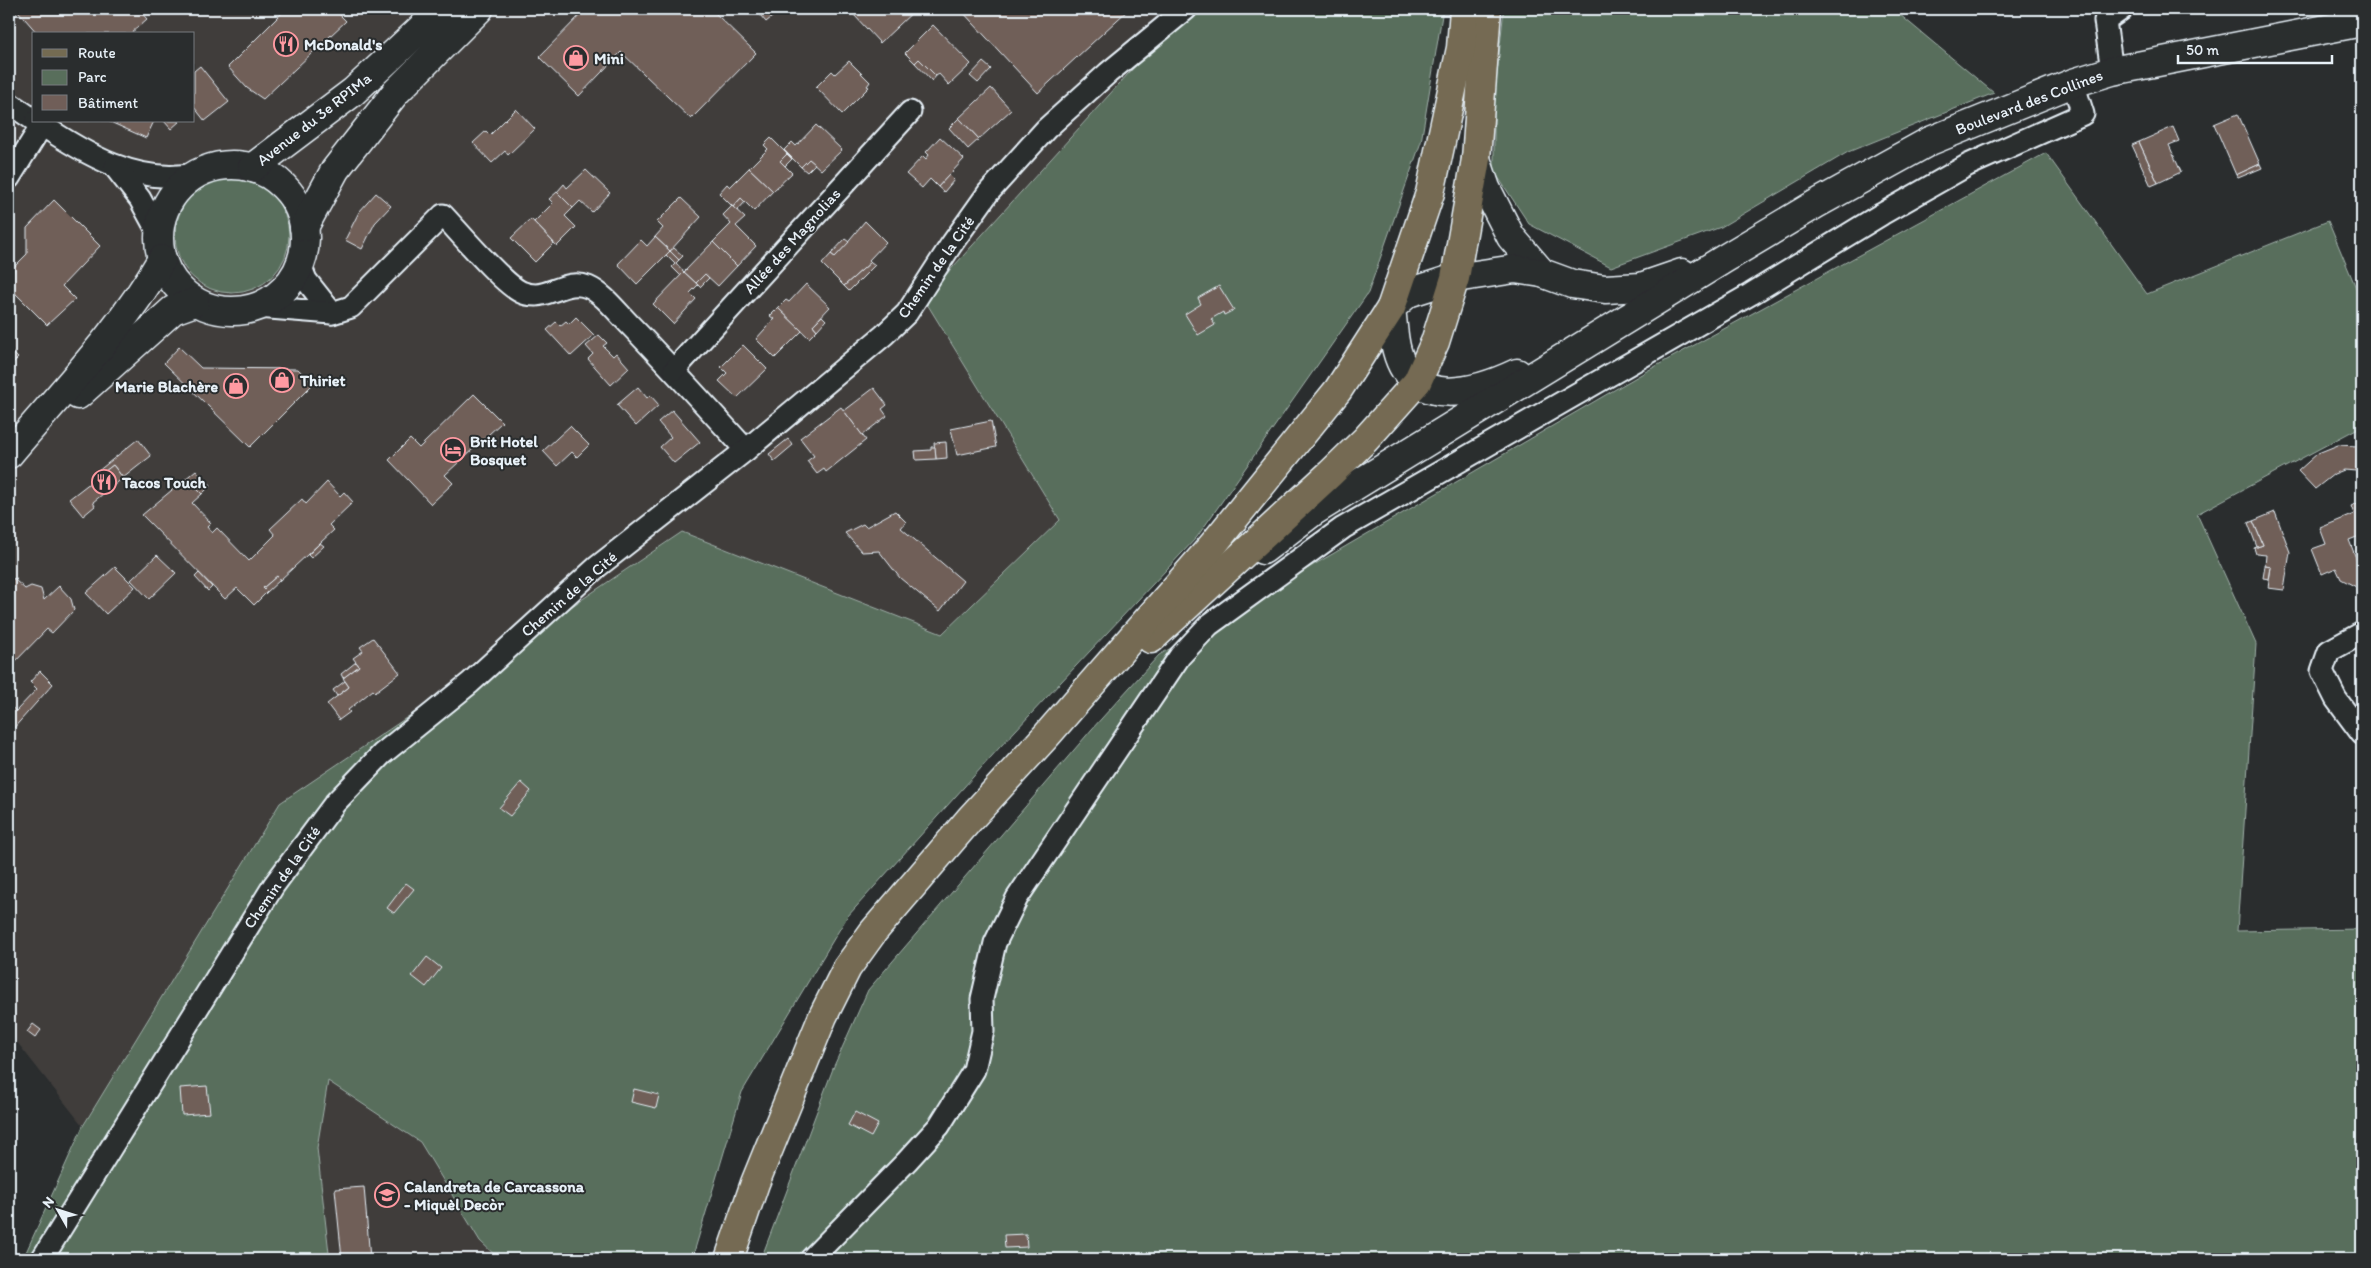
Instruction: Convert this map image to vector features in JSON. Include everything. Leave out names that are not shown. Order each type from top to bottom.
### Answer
[{"type":"main road","points":[[729,1259],[755,1183],[822,1016],[847,968],[874,932],[920,878],[1212,546],[1338,390],[1391,308],[1430,193],[1461,48],[1464,9]]},
{"type":"main road","points":[[1047,735],[1337,467],[1365,440],[1417,382],[1435,342],[1455,278],[1476,159],[1487,9]]},
{"type":"street","name":"Avenue du 3e RPIMa","points":[[252,168],[352,92],[442,9]]},
{"type":"street","name":"Avenue du 3e RPIMa","points":[[304,227],[335,170],[396,92],[479,9]]},
{"type":"street","name":"Chemin de la Cité","points":[[42,1259],[274,885],[334,803],[382,754],[470,683],[597,567],[746,450],[907,313],[951,245],[988,193],[1046,129],[1108,73],[1186,9]]},
{"type":"street","points":[[2112,71],[2105,21],[2122,9]]},
{"type":"street","name":"Boulevard des Collines","points":[[1724,259],[1816,204],[1930,140],[2073,83],[2112,71],[2362,22]]},
{"type":"street","points":[[811,1259],[907,1162],[939,1126],[974,1070],[983,1031],[982,999],[993,952],[1017,898],[1180,656],[1209,625],[1343,528],[1751,294],[1882,214],[1960,170],[2083,114],[2073,83]]},
{"type":"street","points":[[9,103],[32,119]]},
{"type":"street","name":"Allée des Magnolias","points":[[674,370],[910,112]]},
{"type":"street","points":[[9,178],[37,122],[115,167],[150,176],[198,173]]},
{"type":"street","points":[[1476,159],[1486,188],[1511,237],[1542,273]]},
{"type":"street","points":[[9,454],[105,340],[147,285],[160,246],[162,215],[169,201],[182,184],[198,173],[212,168],[231,165],[252,168],[268,174],[284,186],[295,201],[304,227],[305,238],[300,265],[283,291],[257,307]]},
{"type":"street","points":[[115,167],[140,199],[160,246],[170,278],[181,291],[195,302],[212,309],[240,311],[257,307],[332,313],[351,308],[443,216],[489,264],[521,292],[535,295],[548,293],[564,286],[577,285],[588,287],[602,296],[674,370],[746,450]]},
{"type":"street","points":[[1568,356],[1546,358],[1506,378],[1464,392],[1440,393],[1417,382],[1409,374],[1397,352],[1391,308],[1408,293],[1455,278],[1515,269],[1542,273],[1572,284],[1605,290],[1641,287],[1724,259]]},
{"type":"street","points":[[1173,619],[1314,511],[1724,259]]},
{"type":"street","points":[[300,265],[306,280],[332,313]]},
{"type":"street","points":[[9,458],[173,310],[195,302]]},
{"type":"street","points":[[2362,633],[2329,651],[2322,671],[2336,698],[2362,734]]},
{"type":"shaded area","points":[[9,9],[1187,9],[924,299],[1060,520],[942,634],[682,532],[280,803],[83,1126],[9,1032]]},
{"type":"shaded area","name":"Calandreta de Carcassona - Miquèl Decòr","points":[[328,1081],[420,1142],[480,1241],[499,1259],[246,1259],[329,1253],[317,1148]]},
{"type":"green space","points":[[1187,9],[1443,9],[1421,142],[1368,293],[1197,537],[1000,747],[847,917],[742,1092],[692,1259],[499,1259],[480,1241],[420,1142],[328,1081],[317,1148],[329,1253],[246,1259],[23,1259],[83,1126],[280,803],[682,532],[942,634],[1060,520],[924,299]]},
{"type":"green space","points":[[1504,9],[1893,9],[1994,93],[1848,152],[1721,227],[1611,267],[1529,224],[1494,171],[1494,101]]},
{"type":"green space","points":[[2046,153],[2147,294],[2328,221],[2362,302],[2362,426],[2197,514],[2256,644],[2237,931],[2362,929],[2362,1259],[761,1259],[834,1066],[868,990],[1092,729],[1159,655],[1645,372]]},
{"type":"green space","points":[[232,179],[254,184],[272,196],[284,214],[289,236],[284,258],[272,276],[254,288],[232,293],[210,288],[192,276],[180,258],[175,236],[180,214],[192,196],[210,184]]},
{"type":"building","points":[[9,9],[138,9],[147,19],[132,32],[36,32],[18,11],[9,19]]},
{"type":"building","name":"McDonald's","points":[[286,9],[334,9],[346,21],[263,99],[247,88],[228,67]]},
{"type":"building","points":[[586,9],[711,9],[756,53],[691,119],[621,52],[579,96],[539,57]]},
{"type":"building","points":[[768,9],[782,9],[766,22],[760,15]]},
{"type":"building","points":[[860,9],[916,9],[880,43],[854,15]]},
{"type":"building","points":[[960,9],[1129,9],[1038,93]]},
{"type":"building","points":[[933,25],[971,64],[949,85],[939,74],[936,76],[919,59],[915,63],[905,53]]},
{"type":"building","points":[[919,59],[936,76],[932,81],[915,63]]},
{"type":"building","points":[[849,61],[870,82],[867,86],[869,87],[842,114],[816,87],[832,71],[835,74]]},
{"type":"building","points":[[983,62],[991,69],[978,83],[970,76]]},
{"type":"building","points":[[200,66],[229,102],[205,121],[195,108],[195,70]]},
{"type":"building","points":[[991,88],[1011,110],[979,139],[959,118]]},
{"type":"building","points":[[516,109],[535,129],[508,155],[505,151],[492,163],[473,143],[486,131],[490,135]]},
{"type":"building","points":[[2238,114],[2260,164],[2236,175],[2214,124]]},
{"type":"building","points":[[959,118],[979,139],[968,149],[949,128]]},
{"type":"building","points":[[110,122],[154,122],[146,138]]},
{"type":"building","points":[[165,122],[179,122],[171,129]]},
{"type":"building","points":[[816,125],[842,150],[821,170],[809,159],[801,167],[784,150],[792,142],[796,146]]},
{"type":"building","points":[[2173,127],[2179,141],[2169,145],[2181,172],[2158,183],[2139,142]]},
{"type":"building","points":[[940,137],[964,159],[938,187],[930,179],[922,188],[906,174],[923,156],[926,159],[929,155],[926,152]]},
{"type":"building","points":[[771,138],[787,154],[780,161],[792,173],[773,191],[749,168],[768,149],[764,145]]},
{"type":"building","points":[[2139,142],[2158,183],[2151,186],[2132,145]]},
{"type":"building","points":[[787,154],[792,159],[785,166],[780,161]]},
{"type":"building","points":[[809,159],[815,164],[807,172],[801,167]]},
{"type":"building","points":[[2260,164],[2262,168],[2238,178],[2236,175]]},
{"type":"building","points":[[749,168],[773,191],[754,211],[741,198],[733,207],[719,193],[727,184],[730,187]]},
{"type":"building","points":[[586,170],[610,193],[592,212],[580,201],[573,208],[557,192],[564,184],[567,188]]},
{"type":"building","points":[[949,175],[954,180],[944,192],[938,187]]},
{"type":"building","points":[[557,192],[573,208],[565,216],[576,227],[557,246],[534,222],[553,203],[549,199]]},
{"type":"building","points":[[376,193],[391,206],[375,223],[362,249],[345,240],[359,212]]},
{"type":"building","points":[[681,198],[701,217],[670,251],[655,237],[663,228],[657,222]]},
{"type":"building","points":[[741,198],[745,202],[737,211],[733,207]]},
{"type":"building","points":[[54,200],[100,246],[62,286],[75,299],[47,325],[12,290],[14,267],[27,254],[27,228]]},
{"type":"building","points":[[732,206],[745,218],[736,226],[756,246],[737,266],[713,242],[731,224],[723,215]]},
{"type":"building","points":[[531,219],[554,243],[535,262],[511,238]]},
{"type":"building","points":[[865,221],[886,242],[869,260],[871,262],[844,286],[822,264],[831,254],[835,257]]},
{"type":"building","points":[[655,237],[670,251],[637,284],[618,264],[641,240],[647,246]]},
{"type":"building","points":[[845,239],[849,242],[835,257],[831,254]]},
{"type":"building","points":[[713,242],[737,266],[718,286],[705,274],[696,283],[684,272]]},
{"type":"building","points":[[674,248],[683,256],[679,260],[670,251]]},
{"type":"building","points":[[670,251],[679,260],[675,264],[666,255]]},
{"type":"building","points":[[871,262],[875,265],[849,291],[844,286]]},
{"type":"building","points":[[676,263],[684,272],[681,276],[672,267]]},
{"type":"building","points":[[14,267],[12,290],[9,287],[9,272]]},
{"type":"building","points":[[684,272],[698,285],[690,293],[696,299],[673,324],[653,304]]},
{"type":"building","points":[[705,274],[709,278],[700,287],[696,283]]},
{"type":"building","points":[[806,284],[830,307],[813,325],[817,330],[809,338],[778,308],[786,300],[789,302]]},
{"type":"building","points":[[1219,286],[1234,310],[1224,315],[1223,312],[1211,319],[1215,325],[1198,335],[1185,314],[1201,304],[1198,298]]},
{"type":"building","points":[[778,308],[802,331],[775,358],[756,339],[774,319],[770,316]]},
{"type":"building","points":[[822,316],[826,320],[817,330],[813,325]]},
{"type":"building","points":[[576,317],[594,335],[571,356],[547,330],[556,322],[560,326],[566,321],[569,324]]},
{"type":"building","points":[[599,335],[607,343],[603,346],[613,356],[616,353],[629,368],[611,385],[588,359],[593,354],[586,346]]},
{"type":"building","points":[[743,345],[767,369],[737,398],[719,381],[727,373],[721,367]]},
{"type":"building","points":[[179,347],[201,368],[298,369],[313,384],[250,447],[164,363]]},
{"type":"building","points":[[9,349],[18,358],[9,367]]},
{"type":"building","points":[[638,387],[647,398],[650,395],[659,405],[636,426],[617,405]]},
{"type":"building","points":[[874,388],[887,405],[882,409],[887,416],[862,435],[844,411]]},
{"type":"building","points":[[474,394],[502,422],[445,475],[453,483],[431,504],[389,460],[410,439],[419,448]]},
{"type":"building","points":[[841,407],[866,440],[826,472],[824,469],[817,474],[807,461],[814,456],[800,438]]},
{"type":"building","points":[[672,410],[700,442],[674,463],[660,447],[671,437],[658,422]]},
{"type":"building","points":[[991,421],[996,447],[957,455],[951,429]]},
{"type":"building","points":[[570,426],[589,445],[577,457],[572,452],[557,466],[543,451]]},
{"type":"building","points":[[138,439],[151,456],[123,478],[113,465],[95,479],[92,476]]},
{"type":"building","points":[[788,439],[793,445],[774,461],[769,454]]},
{"type":"building","points":[[946,442],[947,458],[936,459],[934,443]]},
{"type":"building","points":[[2338,445],[2357,446],[2356,471],[2344,470],[2334,474],[2315,489],[2298,471],[2318,453]]},
{"type":"building","points":[[931,447],[935,447],[936,459],[916,460],[915,451],[931,450]]},
{"type":"building","points":[[113,465],[123,478],[93,502],[95,506],[83,516],[69,499]]},
{"type":"building","points":[[196,470],[204,479],[196,488],[202,494],[192,503],[211,523],[207,527],[212,533],[217,528],[249,561],[275,535],[270,529],[302,499],[306,504],[327,482],[340,496],[344,492],[353,502],[329,525],[334,530],[280,580],[277,576],[263,588],[267,592],[254,605],[237,588],[225,599],[142,515]]},
{"type":"building","points":[[204,479],[211,485],[202,494],[196,488]]},
{"type":"building","points":[[2362,501],[2362,535],[2349,540],[2358,563],[2362,565],[2362,590],[2341,579],[2336,568],[2322,574],[2312,549],[2326,544],[2320,528],[2354,514],[2351,506]]},
{"type":"building","points":[[895,511],[906,522],[901,528],[963,581],[940,611],[900,578],[879,551],[862,552],[845,533],[863,524],[866,527]]},
{"type":"building","points":[[2275,512],[2290,552],[2284,590],[2268,588],[2271,567],[2265,566],[2266,555],[2256,554],[2254,548],[2263,545],[2253,521]]},
{"type":"building","points":[[2253,521],[2263,545],[2257,547],[2248,523]]},
{"type":"building","points":[[320,543],[324,546],[311,558],[308,555]]},
{"type":"building","points":[[157,555],[176,573],[149,599],[131,580]]},
{"type":"building","points":[[2265,566],[2271,567],[2269,579],[2263,578]]},
{"type":"building","points":[[115,567],[135,587],[106,614],[86,593]]},
{"type":"building","points":[[199,573],[212,587],[208,591],[195,577]]},
{"type":"building","points":[[277,576],[280,580],[267,592],[263,588]]},
{"type":"building","points":[[17,578],[15,580],[25,589],[31,586],[41,589],[44,600],[59,586],[71,599],[74,610],[52,633],[47,629],[9,668],[9,580]]},
{"type":"building","points":[[373,638],[400,673],[375,692],[373,690],[348,710],[350,712],[339,720],[327,704],[349,687],[343,678],[359,666],[353,658],[363,651],[360,647]]},
{"type":"building","points":[[356,662],[359,666],[343,678],[341,674]]},
{"type":"building","points":[[40,671],[53,684],[12,730],[9,727],[9,705],[16,711],[37,689],[30,682]]},
{"type":"building","points":[[345,681],[349,687],[337,696],[333,690]]},
{"type":"building","points":[[521,782],[531,791],[510,816],[499,808]]},
{"type":"building","points":[[406,883],[414,889],[394,913],[387,908]]},
{"type":"building","points":[[427,957],[441,968],[426,987],[412,976]]},
{"type":"building","points":[[33,1024],[41,1030],[35,1038],[27,1032]]},
{"type":"building","points":[[207,1086],[210,1113],[182,1115],[180,1088]]},
{"type":"building","points":[[634,1089],[659,1095],[656,1108],[631,1102]]},
{"type":"building","points":[[855,1112],[878,1124],[871,1137],[848,1125]]},
{"type":"building","points":[[364,1187],[370,1259],[342,1259],[335,1189]]},
{"type":"building","points":[[1026,1234],[1027,1247],[1005,1248],[1004,1235]]},
{"type":"place","name":"McDonald's","points":[[286,44]]},
{"type":"place","name":"Mini","points":[[576,58]]},
{"type":"place","name":"Thiriet","points":[[282,380]]},
{"type":"place","name":"Marie Blachère","points":[[236,386]]},
{"type":"place","name":"Brit Hotel Bosquet","points":[[453,450]]},
{"type":"place","name":"Tacos Touch","points":[[104,482]]},
{"type":"place","name":"Calandreta de Carcassona - Miquèl Decòr","points":[[387,1195]]}]
